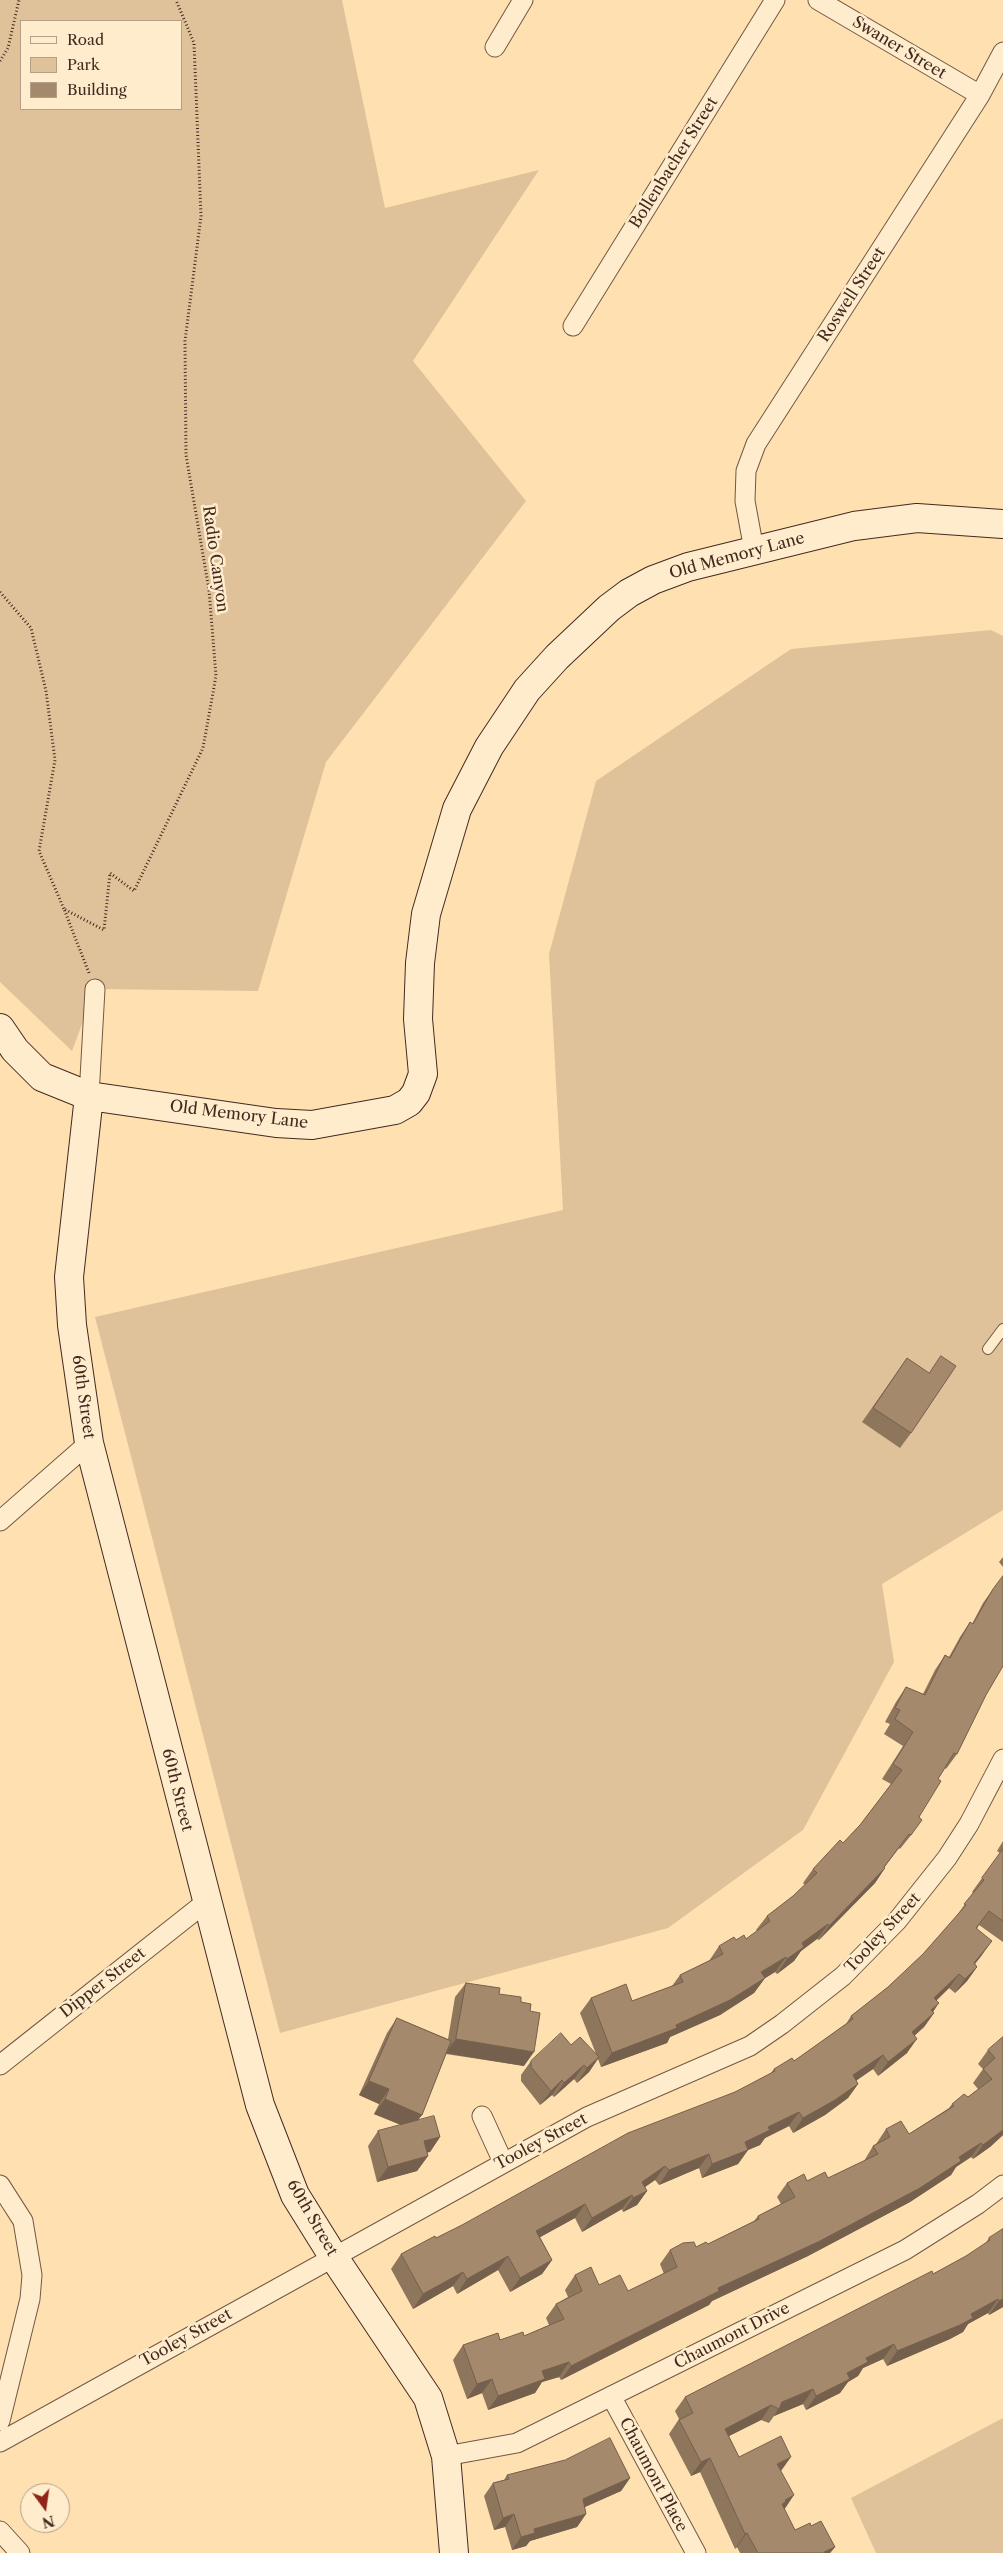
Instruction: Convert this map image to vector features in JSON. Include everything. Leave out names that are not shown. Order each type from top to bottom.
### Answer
[{"type":"street","points":[[495,47],[523,0]]},
{"type":"street","name":"Bollenbacher Street","points":[[573,326],[775,0]]},
{"type":"street","name":"Swaner Street","points":[[818,0],[980,95]]},
{"type":"street","name":"Roswell Street","points":[[754,550],[746,501],[746,472],[756,444],[980,95],[1003,52]]},
{"type":"street","name":"Old Memory Lane","points":[[89,1096],[276,1123],[312,1124],[395,1110],[409,1102],[416,1093],[423,1074],[418,1019],[420,963],[426,914],[457,810],[489,747],[528,690],[557,657],[609,608],[653,580],[688,567],[854,526],[916,518],[1003,524]]},
{"type":"street","points":[[0,1028],[15,1050],[42,1076],[89,1096],[95,989]]},
{"type":"street","name":"60th Street","points":[[89,1096],[69,1277],[72,1325],[89,1443],[206,1902],[260,2105],[295,2195],[332,2256],[428,2398],[446,2456],[454,2553]]},
{"type":"street","points":[[0,1521],[89,1443]]},
{"type":"street","name":"Tooley Street","points":[[0,2442],[332,2256],[587,2117],[750,2046],[813,2001],[870,1950],[923,1890],[969,1824],[1003,1759]]},
{"type":"street","name":"Dipper Street","points":[[0,2065],[206,1902]]},
{"type":"street","points":[[482,2116],[503,2162]]},
{"type":"street","points":[[0,2185],[23,2221],[32,2275],[30,2299],[0,2421]]},
{"type":"street","name":"Chaumont Drive","points":[[446,2456],[517,2443],[905,2250],[978,2204],[1003,2185]]},
{"type":"street","name":"Chaumont Place","points":[[611,2396],[696,2553]]},
{"type":"street","points":[[0,2531],[20,2553]]},
{"type":"lane","points":[[988,1349],[1003,1329]]},
{"type":"path","points":[[0,61],[8,48],[18,0]]},
{"type":"path","name":"Radio Canyon","points":[[64,909],[104,930],[110,873],[134,891],[203,748],[216,676],[209,590],[186,455],[185,341],[201,216],[194,43],[176,0]]},
{"type":"path","points":[[0,592],[31,628],[46,691],[55,760],[39,851],[95,989]]},
{"type":"green space","points":[[0,0],[342,0],[385,208],[539,170],[413,361],[526,501],[326,762],[258,991],[95,989],[72,1051],[0,982]]},
{"type":"green space","points":[[991,630],[1003,636],[1003,1510],[882,1584],[894,1662],[803,1830],[668,1928],[280,2033],[95,1317],[563,1210],[549,954],[596,781],[791,649]]},
{"type":"green space","points":[[1003,2418],[1003,2553],[876,2553],[851,2498]]},
{"type":"building","points":[[941,1356],[956,1366],[911,1433],[873,1408],[907,1358],[929,1373]]},
{"type":"building","points":[[1003,1576],[1003,1666],[986,1695],[957,1754],[954,1753],[938,1779],[941,1781],[919,1817],[922,1820],[911,1835],[909,1834],[885,1868],[829,1926],[828,1924],[802,1943],[804,1947],[787,1959],[786,1957],[761,1972],[765,1978],[730,2000],[676,2025],[677,2028],[612,2053],[591,1998],[626,1984],[632,2001],[683,1982],[680,1975],[723,1954],[719,1946],[734,1937],[736,1940],[744,1935],[746,1939],[770,1921],[767,1916],[793,1896],[817,1873],[813,1869],[840,1840],[843,1843],[860,1825],[902,1770],[893,1764],[913,1732],[895,1719],[900,1710],[895,1708],[906,1687],[925,1695],[945,1655],[950,1658],[970,1622],[973,1624],[993,1589]]},
{"type":"building","points":[[1003,1849],[1003,1921],[989,1911],[976,1928],[992,1941],[974,1963],[977,1967],[965,1979],[959,1974],[934,1998],[939,2003],[931,2010],[934,2013],[912,2032],[917,2039],[888,2062],[883,2055],[853,2075],[858,2084],[835,2100],[803,2118],[799,2112],[768,2127],[770,2130],[745,2142],[748,2150],[712,2164],[709,2154],[669,2170],[665,2166],[642,2182],[647,2191],[633,2198],[632,2195],[592,2218],[585,2204],[536,2231],[552,2260],[520,2278],[508,2256],[467,2279],[463,2272],[423,2294],[401,2254],[435,2236],[436,2238],[462,2225],[628,2133],[735,2092],[775,2071],[774,2069],[792,2058],[794,2061],[853,2019],[851,2016],[888,1987],[923,1954],[966,1905],[964,1904],[984,1880],[982,1878]]},
{"type":"building","points":[[466,1983],[500,1988],[499,1994],[521,1997],[521,2002],[531,2004],[530,2011],[540,2013],[534,2052],[456,2039]]},
{"type":"building","points":[[397,2018],[451,2041],[422,2115],[385,2099],[389,2089],[369,2081]]},
{"type":"building","points":[[561,2033],[571,2045],[580,2037],[599,2057],[587,2068],[584,2065],[564,2083],[562,2080],[551,2091],[531,2067],[531,2061]]},
{"type":"building","points":[[1003,2037],[1003,2130],[983,2145],[981,2143],[959,2157],[961,2161],[920,2188],[818,2242],[718,2288],[719,2291],[571,2366],[569,2362],[542,2371],[545,2379],[498,2396],[492,2379],[477,2384],[463,2345],[498,2333],[500,2340],[523,2332],[524,2336],[564,2319],[556,2304],[582,2291],[575,2275],[591,2267],[599,2285],[620,2275],[628,2291],[677,2267],[670,2250],[683,2243],[694,2242],[696,2247],[706,2242],[708,2244],[759,2219],[758,2216],[795,2197],[787,2183],[804,2174],[807,2181],[825,2172],[828,2178],[878,2154],[873,2146],[890,2137],[886,2129],[901,2121],[909,2134],[954,2106],[952,2104],[964,2094],[968,2097],[992,2079],[983,2069],[995,2058],[988,2050]]},
{"type":"building","points":[[434,2116],[440,2137],[424,2141],[428,2156],[388,2167],[378,2131]]},
{"type":"building","points":[[1003,2229],[1003,2299],[999,2301],[998,2299],[971,2314],[973,2318],[960,2325],[897,2351],[894,2344],[866,2358],[868,2362],[847,2373],[850,2379],[816,2396],[813,2389],[782,2402],[779,2409],[771,2405],[725,2429],[739,2457],[781,2436],[791,2457],[777,2464],[794,2495],[782,2504],[795,2530],[810,2523],[811,2526],[821,2521],[835,2547],[825,2553],[758,2553],[747,2533],[745,2534],[710,2458],[701,2462],[679,2420],[693,2413],[685,2397],[932,2271],[933,2274],[966,2256]]},
{"type":"building","points":[[610,2438],[630,2478],[583,2499],[586,2514],[534,2529],[535,2533],[521,2537],[514,2514],[503,2518],[493,2483],[509,2479],[507,2475],[565,2460]]}]
